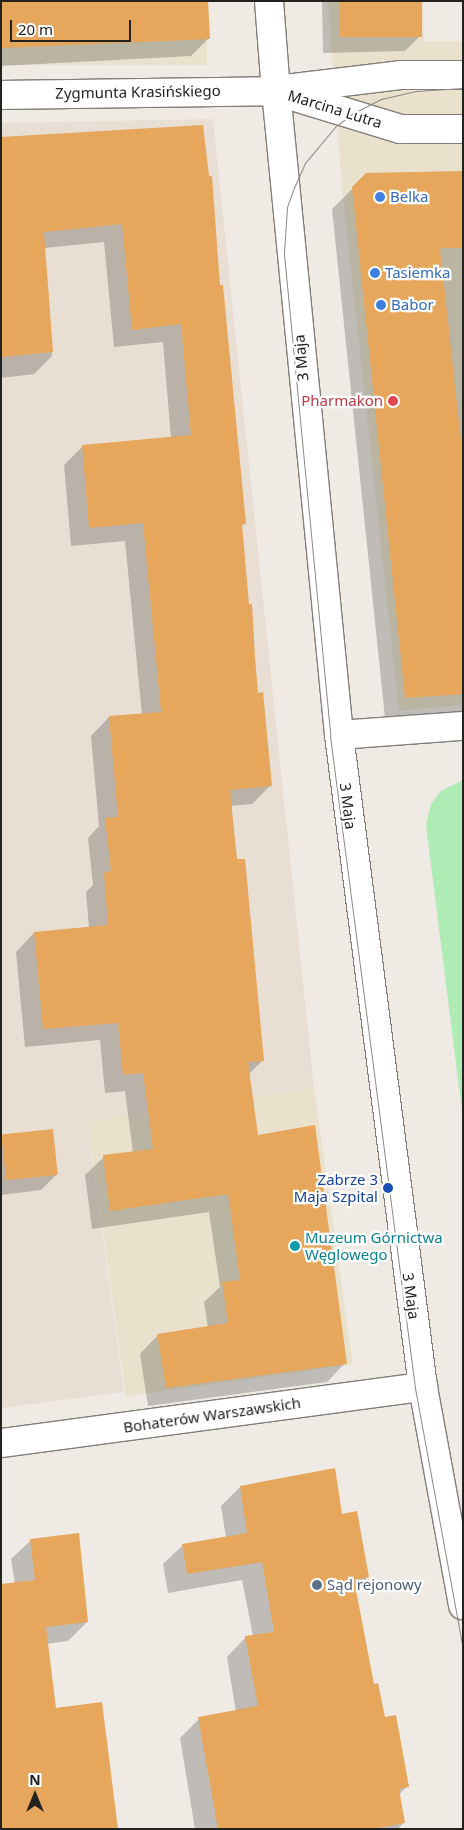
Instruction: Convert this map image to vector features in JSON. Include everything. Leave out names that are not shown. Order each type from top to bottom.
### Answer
[{"type":"street","name":"3 Maja","points":[[270,1],[276,91],[339,735],[423,1387],[463,1605]]},
{"type":"street","name":"Marcina Lutra","points":[[276,91],[400,75],[463,75]]},
{"type":"street","name":"Marcina Lutra","points":[[276,91],[400,129],[463,129]]},
{"type":"street","name":"Zygmunta Krasińskiego","points":[[1,95],[276,91]]},
{"type":"street","points":[[339,735],[463,726]]},
{"type":"street","name":"Bohaterów Warszawskich","points":[[1,1443],[423,1387]]},
{"type":"shaded area","points":[[1,1],[207,1],[207,65],[1,65]]},
{"type":"shaded area","points":[[328,1],[423,1],[424,41],[463,41],[463,705],[399,710],[342,187]]},
{"type":"shaded area","points":[[213,119],[314,1088],[87,1121],[124,1392],[1,1408],[1,123]]},
{"type":"shaded area","points":[[314,1088],[353,1364],[126,1396],[87,1120]]},
{"type":"green space","points":[[463,780],[463,1119],[426,825],[431,804],[441,791]]},
{"type":"building","points":[[1,1],[208,1],[210,39],[1,48]]},
{"type":"building","points":[[339,1],[422,1],[422,37],[339,37]]},
{"type":"building","points":[[203,125],[209,176],[212,176],[220,285],[223,285],[246,524],[242,524],[249,604],[252,604],[258,693],[263,692],[272,786],[230,790],[237,859],[245,859],[264,1061],[248,1062],[258,1135],[315,1125],[347,1364],[166,1388],[157,1334],[228,1323],[222,1282],[240,1280],[228,1194],[110,1211],[103,1155],[153,1149],[143,1073],[123,1075],[118,1023],[43,1029],[34,932],[108,925],[104,872],[111,871],[105,818],[118,817],[109,716],[161,712],[143,523],[89,528],[82,445],[191,435],[181,324],[132,330],[122,224],[44,232],[53,352],[1,357],[1,137]]},
{"type":"building","points":[[463,171],[463,248],[440,248],[463,460],[463,694],[405,698],[352,187],[366,173]]},
{"type":"building","points":[[53,1129],[58,1175],[6,1180],[1,1134]]},
{"type":"building","points":[[335,1468],[342,1514],[357,1511],[369,1577],[354,1580],[374,1684],[378,1683],[385,1717],[396,1715],[409,1787],[399,1789],[405,1823],[374,1829],[218,1829],[198,1717],[258,1706],[245,1636],[274,1632],[262,1562],[187,1574],[182,1544],[247,1533],[240,1486]]},
{"type":"building","points":[[79,1533],[88,1622],[46,1627],[56,1708],[102,1702],[118,1829],[1,1829],[1,1584],[35,1580],[30,1539]]},
{"type":"tram line","points":[[463,88],[416,91],[381,99],[352,114],[335,127],[305,163],[295,185],[287,207],[284,254],[330,736],[415,1388],[463,1649]]},
{"type":"place","name":"Belka","points":[[380,197]]},
{"type":"place","name":"Tasiemka","points":[[375,273]]},
{"type":"place","name":"Babor","points":[[381,305]]},
{"type":"place","name":"Pharmakon","points":[[393,401]]},
{"type":"place","name":"Zabrze 3 Maja Szpital","points":[[388,1188]]},
{"type":"place","name":"Muzeum Górnictwa Węglowego","points":[[295,1246]]},
{"type":"place","name":"Sąd rejonowy","points":[[317,1585]]}]
